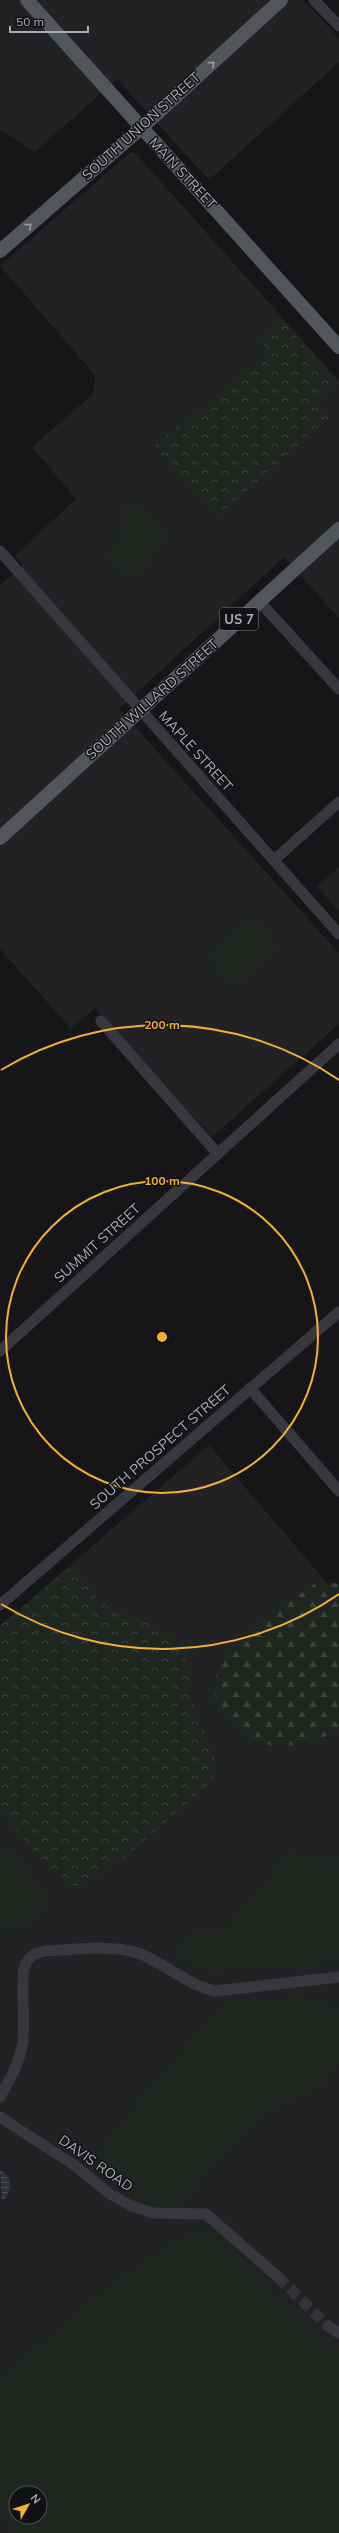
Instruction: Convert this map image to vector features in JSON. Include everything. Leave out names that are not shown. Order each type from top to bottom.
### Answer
[{"type":"main road","name":"MAIN STREET","points":[[27,0],[339,346]]},
{"type":"main road","name":"SOUTH UNION STREET","points":[[0,251],[141,128],[281,0]]},
{"type":"main road","name":"SOUTH WILLARD STREET","points":[[0,838],[339,529]]},
{"type":"street","points":[[314,0],[339,26]]},
{"type":"street","name":"MAPLE STREET","points":[[0,551],[339,934]]},
{"type":"street","points":[[259,601],[339,689]]},
{"type":"street","points":[[274,860],[339,802]]},
{"type":"street","points":[[101,1021],[218,1154]]},
{"type":"street","name":"SUMMIT STREET","points":[[0,1351],[339,1044]]},
{"type":"street","name":"SOUTH PROSPECT STREET","points":[[0,1605],[250,1388],[338,1314]]},
{"type":"street","points":[[250,1388],[339,1491]]},
{"type":"street","points":[[0,2097],[21,2054],[24,2031],[24,1970],[30,1957],[37,1953],[45,1951],[129,1951],[162,1965],[198,1986],[215,1991],[339,1977]]},
{"type":"street","name":"DAVIS ROAD","points":[[0,2117],[74,2165],[110,2194],[132,2206],[153,2212],[206,2214],[278,2277]]},
{"type":"street","points":[[328,2326],[339,2333]]},
{"type":"shaded area","points":[[0,0],[303,0],[339,38],[339,62],[209,180],[117,79],[35,152],[0,129]]},
{"type":"shaded area","points":[[131,152],[137,155],[339,381],[339,618],[284,557],[119,709],[339,953],[339,1024],[212,1137],[95,1008],[71,1029],[0,949],[0,585],[23,565],[15,555],[76,499],[32,447],[93,394],[95,375],[0,266]]},
{"type":"shaded area","points":[[339,867],[339,911],[317,887]]},
{"type":"shaded area","points":[[209,1445],[339,1597],[339,2533],[0,2533],[0,1626]]},
{"type":"shaded area","points":[[0,2170],[7,2176],[10,2183],[9,2191],[5,2199],[2,2200]]},
{"type":"green space","points":[[280,318],[338,384],[318,402],[330,417],[218,517],[154,446],[270,352],[258,338]]},
{"type":"green space","points":[[141,501],[170,535],[171,540],[154,556],[133,582],[117,565],[108,561],[108,557],[121,533],[125,505],[133,505]]},
{"type":"green space","points":[[252,914],[282,947],[235,990],[212,963],[213,950]]},
{"type":"green space","points":[[72,1569],[76,1570],[95,1596],[106,1606],[156,1627],[172,1637],[185,1654],[194,1706],[217,1766],[215,1775],[208,1785],[143,1842],[104,1873],[77,1886],[70,1884],[61,1878],[0,1813],[0,1626],[64,1571]]},
{"type":"green space","points":[[336,1583],[339,1585],[339,1731],[302,1744],[286,1746],[271,1745],[257,1741],[243,1734],[215,1707],[216,1676],[233,1643],[272,1612],[315,1584]]},
{"type":"green space","points":[[7,1845],[34,1874],[46,1893],[49,1901],[48,1907],[40,1917],[23,1931],[0,1930],[0,1851]]},
{"type":"green space","points":[[290,1850],[320,1861],[339,1861],[339,1962],[206,1973],[176,1956],[180,1942],[195,1929],[208,1933],[224,1929]]},
{"type":"green space","points":[[300,1995],[339,2007],[339,2068],[320,2089],[302,2099],[274,2109],[206,2176],[183,2206],[155,2204],[116,2186],[100,2175],[99,2169],[109,2136],[221,2004]]},
{"type":"green space","points":[[207,2228],[224,2240],[322,2337],[339,2347],[339,2533],[13,2533],[0,2518],[0,2379],[72,2315],[125,2273],[152,2255]]},
{"type":"tunnel","points":[[278,2277],[328,2326]]}]
